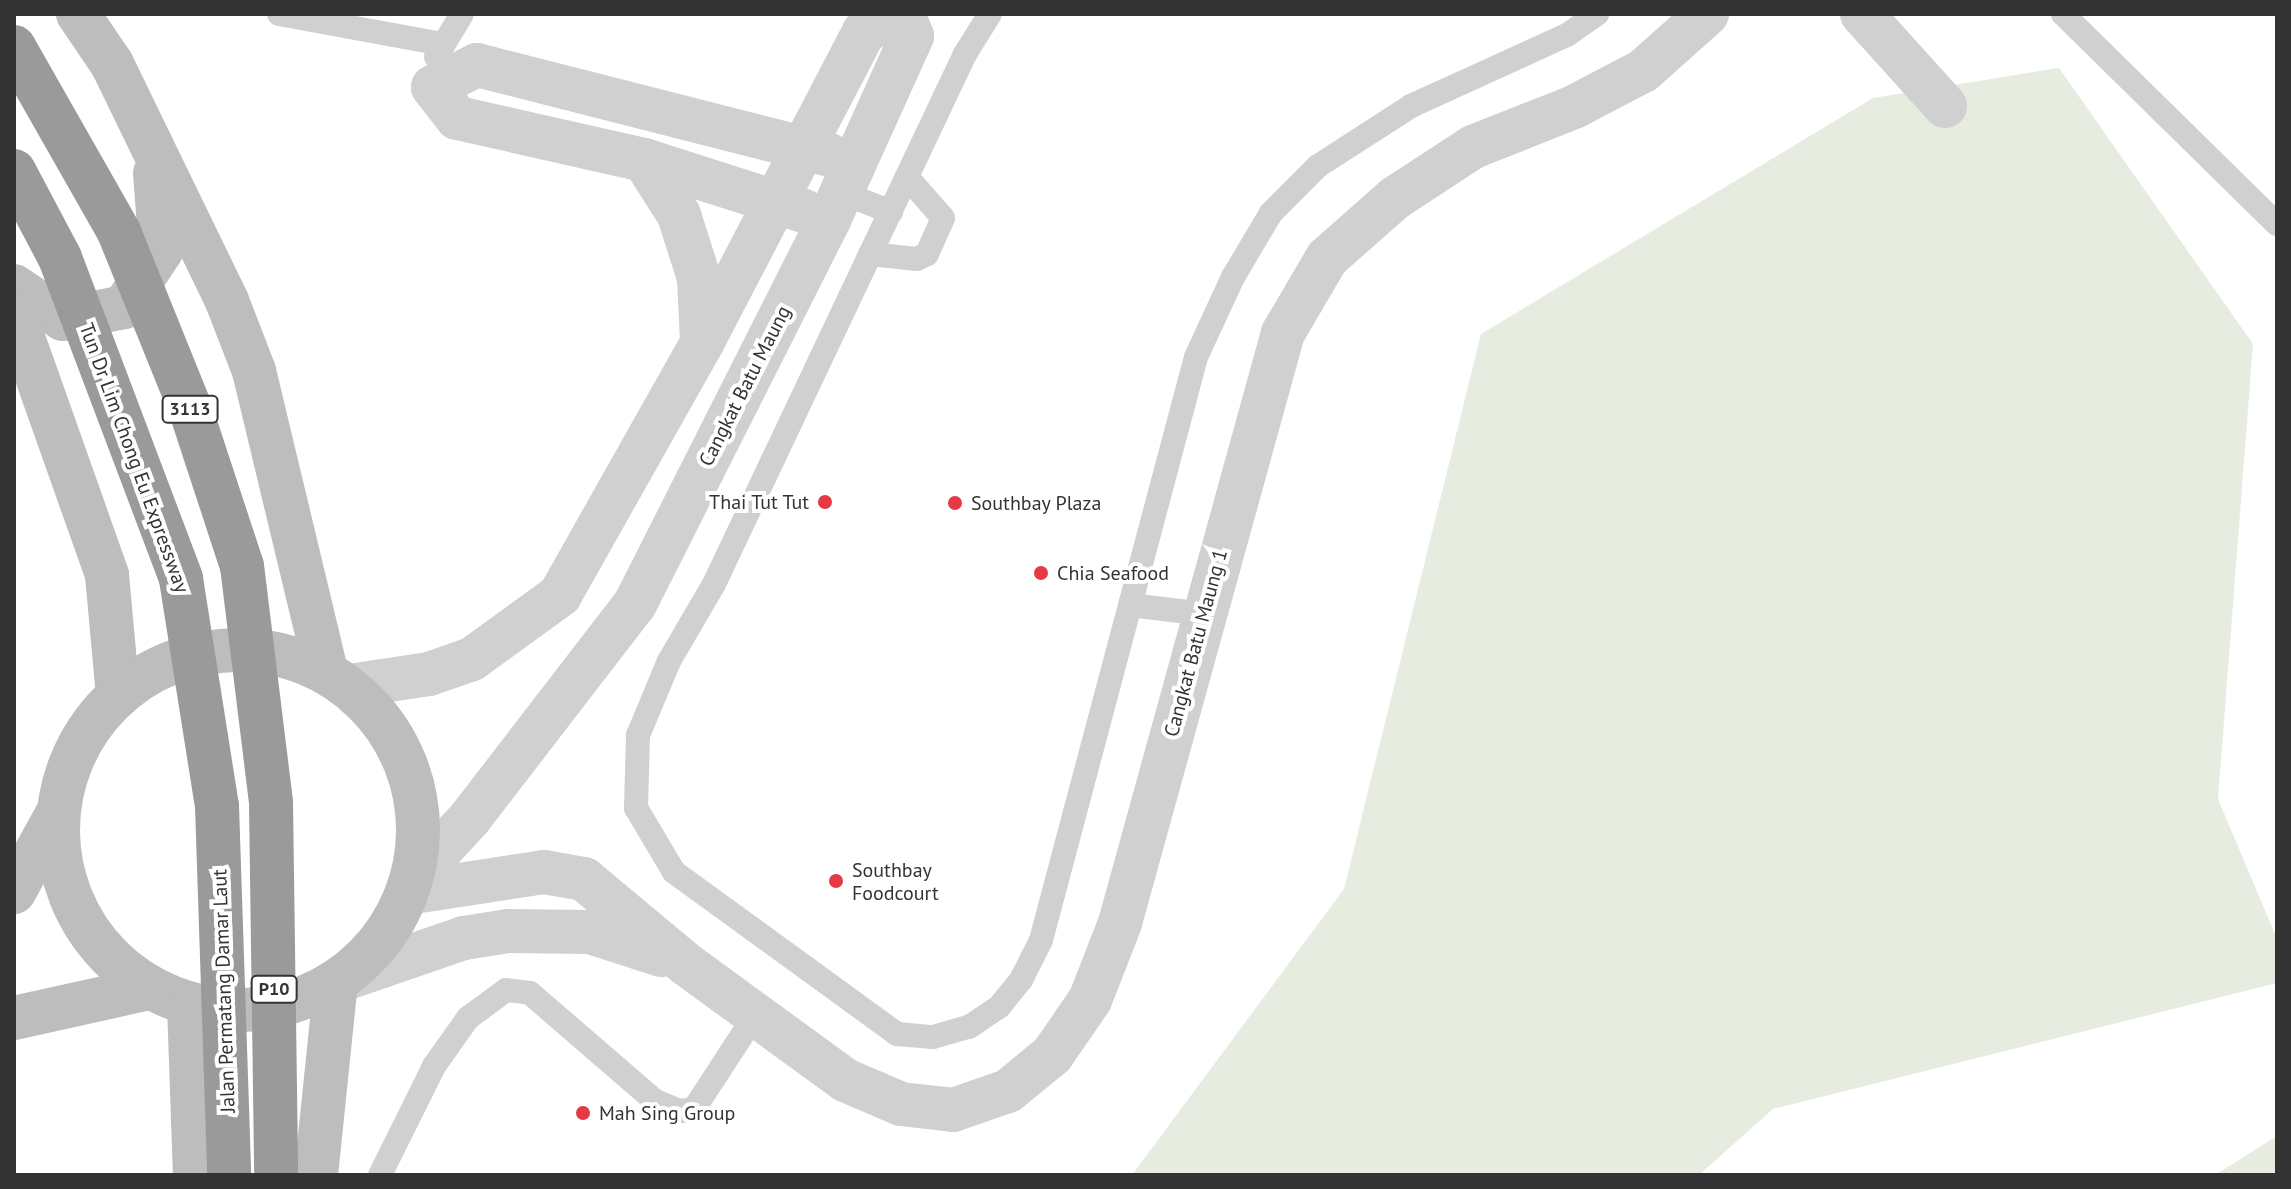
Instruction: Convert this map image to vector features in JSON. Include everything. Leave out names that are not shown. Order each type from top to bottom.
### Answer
[{"type":"highway","name":"3113","points":[[14,47],[119,232],[194,420],[242,566],[271,803]]},
{"type":"highway","name":"Tun Dr Lim Chong Eu Expressway","points":[[14,171],[60,258],[181,579],[217,806]]},
{"type":"highway","name":"P10","points":[[271,803],[276,1175]]},
{"type":"highway","name":"Jalan Permatang Damar Laut","points":[[217,806],[229,1175]]},
{"type":"main road","points":[[78,14],[112,64],[227,301],[254,371],[337,679]]},
{"type":"main road","points":[[14,286],[63,319],[124,307],[161,251],[154,151]]},
{"type":"main road","points":[[14,312],[107,575],[118,695]]},
{"type":"main road","points":[[14,892],[57,813],[68,769],[81,743],[118,695],[155,670],[196,654],[241,649],[285,655],[337,679],[388,728],[412,780],[419,837],[408,888],[379,943],[336,982],[289,1003],[240,1012],[189,1005],[149,988],[106,956],[75,911],[59,859],[57,813]]},
{"type":"main road","points":[[316,1175],[336,982]]},
{"type":"main road","points":[[14,1018],[149,988]]},
{"type":"main road","points":[[189,1005],[195,1175]]},
{"type":"street","points":[[337,679],[429,674],[472,659],[560,595],[702,343],[776,202],[802,145],[864,32],[895,14]]},
{"type":"street","name":"Cangkat Batu Maung","points":[[408,888],[470,818],[635,604],[841,192],[912,36],[903,14]]},
{"type":"street","name":"Cangkat Batu Maung 1","points":[[408,888],[544,872],[584,879],[686,964],[845,1080],[901,1104],[953,1110],[1008,1091],[1052,1055],[1090,1000],[1120,923],[1283,333],[1327,258],[1395,198],[1473,147],[1574,107],[1643,71],[1707,14]]},
{"type":"street","points":[[1862,14],[1945,106]]},
{"type":"street","points":[[477,65],[802,145],[841,192],[776,202],[644,160],[457,118],[433,87],[477,65]]},
{"type":"street","points":[[644,160],[679,215],[687,240],[699,278],[702,343]]},
{"type":"street","name":"Cangkat Batu Maung 1","points":[[336,982],[464,938],[508,931],[590,932],[686,964]]},
{"type":"lane","points":[[279,14],[442,44]]},
{"type":"lane","points":[[433,87],[434,60],[462,14]]},
{"type":"lane","points":[[990,14],[965,54],[714,584],[669,661],[638,735],[636,808],[674,872],[897,1034],[933,1037],[969,1027],[999,1007],[1021,980],[1041,940],[1196,357],[1233,277],[1271,213],[1318,166],[1411,106],[1567,35],[1597,14]]},
{"type":"lane","points":[[2063,14],[2277,224]]},
{"type":"lane","points":[[870,254],[917,259],[927,254],[943,218],[907,177]]},
{"type":"lane","points":[[841,192],[891,212]]},
{"type":"lane","points":[[1130,605],[1204,614]]},
{"type":"lane","points":[[380,1175],[434,1066],[468,1018],[485,1001],[506,990],[530,993],[655,1101],[680,1111],[694,1109],[756,1014]]},
{"type":"shaded area","points":[[2059,68],[2253,344],[2218,799],[2277,939],[2277,983],[1773,1109],[1699,1175],[1132,1175],[1344,889],[1481,334],[1873,98]]},
{"type":"shaded area","points":[[2277,1136],[2277,1175],[2215,1175]]},
{"type":"place","name":"Thai Tut Tut","points":[[825,502]]},
{"type":"place","name":"Southbay Plaza","points":[[955,503]]},
{"type":"place","name":"Chia Seafood","points":[[1041,573]]},
{"type":"place","name":"Southbay Foodcourt","points":[[836,881]]},
{"type":"place","name":"Mah Sing Group","points":[[583,1113]]}]
